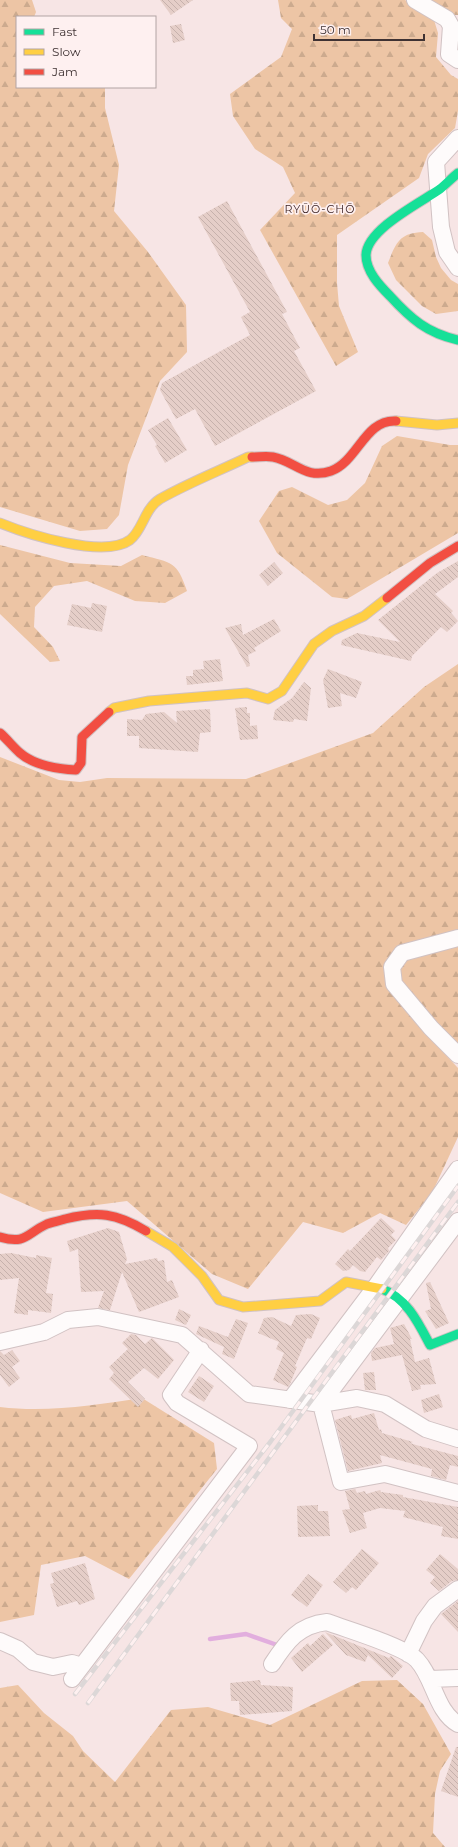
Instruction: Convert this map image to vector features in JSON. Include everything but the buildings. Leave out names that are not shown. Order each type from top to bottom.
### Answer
[{"type":"street","points":[[415,0],[446,19],[451,26],[448,54],[458,60]]},
{"type":"street","points":[[458,138],[436,162],[441,227],[447,252],[458,268]]},
{"type":"street","points":[[458,173],[438,190],[374,236],[368,246],[367,257],[368,268],[373,277],[383,290],[410,315],[426,329],[437,335],[458,340]]},
{"type":"street","points":[[0,523],[14,529],[65,543],[115,546],[127,542],[136,533],[150,509],[160,500],[248,457],[273,457],[285,461],[310,474],[321,474],[332,471],[354,454],[373,428],[381,423],[391,421],[437,425],[458,423]]},
{"type":"street","points":[[0,733],[22,755],[34,762],[63,770],[76,770],[82,763],[82,737],[114,708],[149,701],[247,693],[268,699],[282,690],[314,644],[332,631],[364,616],[430,563],[458,546]]},
{"type":"street","points":[[458,938],[402,953],[392,966],[394,984],[431,1028],[458,1055]]},
{"type":"street","points":[[290,1400],[376,1286],[458,1169]]},
{"type":"street","points":[[0,1237],[13,1241],[29,1236],[47,1224],[86,1214],[106,1214],[136,1224],[172,1247],[202,1276],[219,1300],[243,1308],[320,1301],[346,1282],[376,1286],[400,1298],[415,1317],[430,1345],[458,1334]]},
{"type":"street","points":[[321,1404],[458,1221]]},
{"type":"street","points":[[0,1342],[44,1332],[68,1320],[98,1317],[182,1335],[201,1350],[248,1394],[321,1404],[357,1398],[385,1404],[426,1428],[458,1439]]},
{"type":"street","points":[[72,1679],[249,1446],[177,1403],[171,1395],[201,1350]]},
{"type":"street","points":[[321,1404],[341,1482],[385,1474],[458,1493]]},
{"type":"street","points":[[408,1654],[424,1621],[432,1611],[458,1589]]},
{"type":"street","points":[[272,1664],[285,1644],[303,1628],[314,1623],[327,1622],[408,1654],[417,1660],[429,1679],[443,1710],[458,1724]]},
{"type":"street","points":[[0,1641],[18,1649],[33,1662],[54,1667],[72,1663],[82,1666]]},
{"type":"street","points":[[429,1679],[458,1678]]},
{"type":"green space","points":[[0,0],[32,0],[36,12],[34,16],[16,16],[16,88],[105,88],[105,108],[119,165],[114,211],[148,252],[186,305],[187,352],[160,381],[128,465],[119,515],[107,529],[80,531],[0,507]]},
{"type":"green space","points":[[278,0],[405,0],[434,20],[438,33],[436,57],[451,75],[458,79],[458,111],[455,128],[428,154],[419,178],[337,235],[337,283],[339,306],[358,352],[336,366],[260,230],[295,193],[283,167],[255,149],[233,116],[230,94],[281,57],[292,29],[281,18]]},
{"type":"green space","points":[[427,0],[458,0],[458,15],[451,15]]},
{"type":"green space","points":[[423,232],[432,240],[436,257],[441,268],[451,280],[458,284],[458,311],[436,314],[422,306],[396,280],[388,263],[393,250],[403,237],[409,234]]},
{"type":"green space","points":[[397,436],[458,445],[458,533],[347,599],[332,597],[277,553],[259,521],[279,491],[292,487],[328,505],[347,500],[365,483],[382,446]]},
{"type":"green space","points":[[0,545],[70,563],[121,566],[142,555],[167,562],[172,565],[180,574],[187,591],[165,603],[135,601],[87,581],[54,586],[35,607],[34,627],[53,647],[60,661],[50,662],[0,614]]},
{"type":"green space","points":[[458,664],[458,933],[399,949],[391,990],[426,1034],[458,1068],[458,1137],[432,1193],[406,1225],[380,1213],[343,1233],[303,1222],[248,1289],[212,1274],[127,1201],[43,1212],[0,1193],[0,757],[59,780],[80,782],[107,778],[246,779],[373,733],[424,687]]},
{"type":"green space","points":[[458,944],[458,1049],[398,982],[397,968],[405,958]]},
{"type":"green space","points":[[142,1398],[214,1443],[217,1469],[129,1579],[85,1556],[41,1565],[34,1615],[0,1622],[0,1407],[18,1409],[53,1409],[89,1406]]},
{"type":"green space","points":[[397,1680],[423,1704],[451,1754],[440,1771],[435,1794],[433,1833],[445,1847],[0,1847],[0,1688],[18,1685],[44,1713],[73,1736],[83,1751],[115,1782],[171,1710],[208,1707],[270,1725],[362,1681]]},
{"type":"waterway","points":[[210,1639],[246,1634],[280,1646]]},
{"type":"railway","points":[[75,1694],[271,1441],[458,1186]]},
{"type":"railway","points":[[88,1703],[458,1202]]},
{"type":"traffic: fast","points":[[458,173],[440,189],[408,209],[385,226],[375,236],[369,245],[366,255],[368,267],[374,277],[405,312],[428,329],[458,340]]},
{"type":"traffic: fast","points":[[382,1289],[391,1293],[405,1305],[417,1320],[430,1345],[458,1334]]},
{"type":"traffic: slow","points":[[396,421],[437,425],[458,423]]},
{"type":"traffic: slow","points":[[0,523],[28,533],[65,543],[103,547],[118,545],[130,540],[134,536],[150,508],[160,499],[204,477],[248,457],[252,457]]},
{"type":"traffic: slow","points":[[109,712],[114,708],[149,701],[247,693],[268,699],[282,691],[314,644],[332,631],[364,616],[387,598]]},
{"type":"traffic: slow","points":[[146,1231],[173,1247],[202,1276],[219,1300],[243,1307],[320,1301],[346,1282],[382,1289]]},
{"type":"traffic: jam","points":[[252,457],[273,457],[281,459],[307,472],[322,473],[331,471],[348,459],[369,433],[385,422],[396,421]]},
{"type":"traffic: jam","points":[[387,598],[430,563],[458,546]]},
{"type":"traffic: jam","points":[[0,733],[20,753],[32,761],[54,768],[76,770],[81,763],[82,737],[109,712]]},
{"type":"traffic: jam","points":[[0,1237],[16,1240],[21,1239],[49,1223],[87,1215],[107,1215],[116,1217],[146,1231]]},
{"type":"district","name":"RYŪŌ-CHŌ","points":[[320,209]]}]
